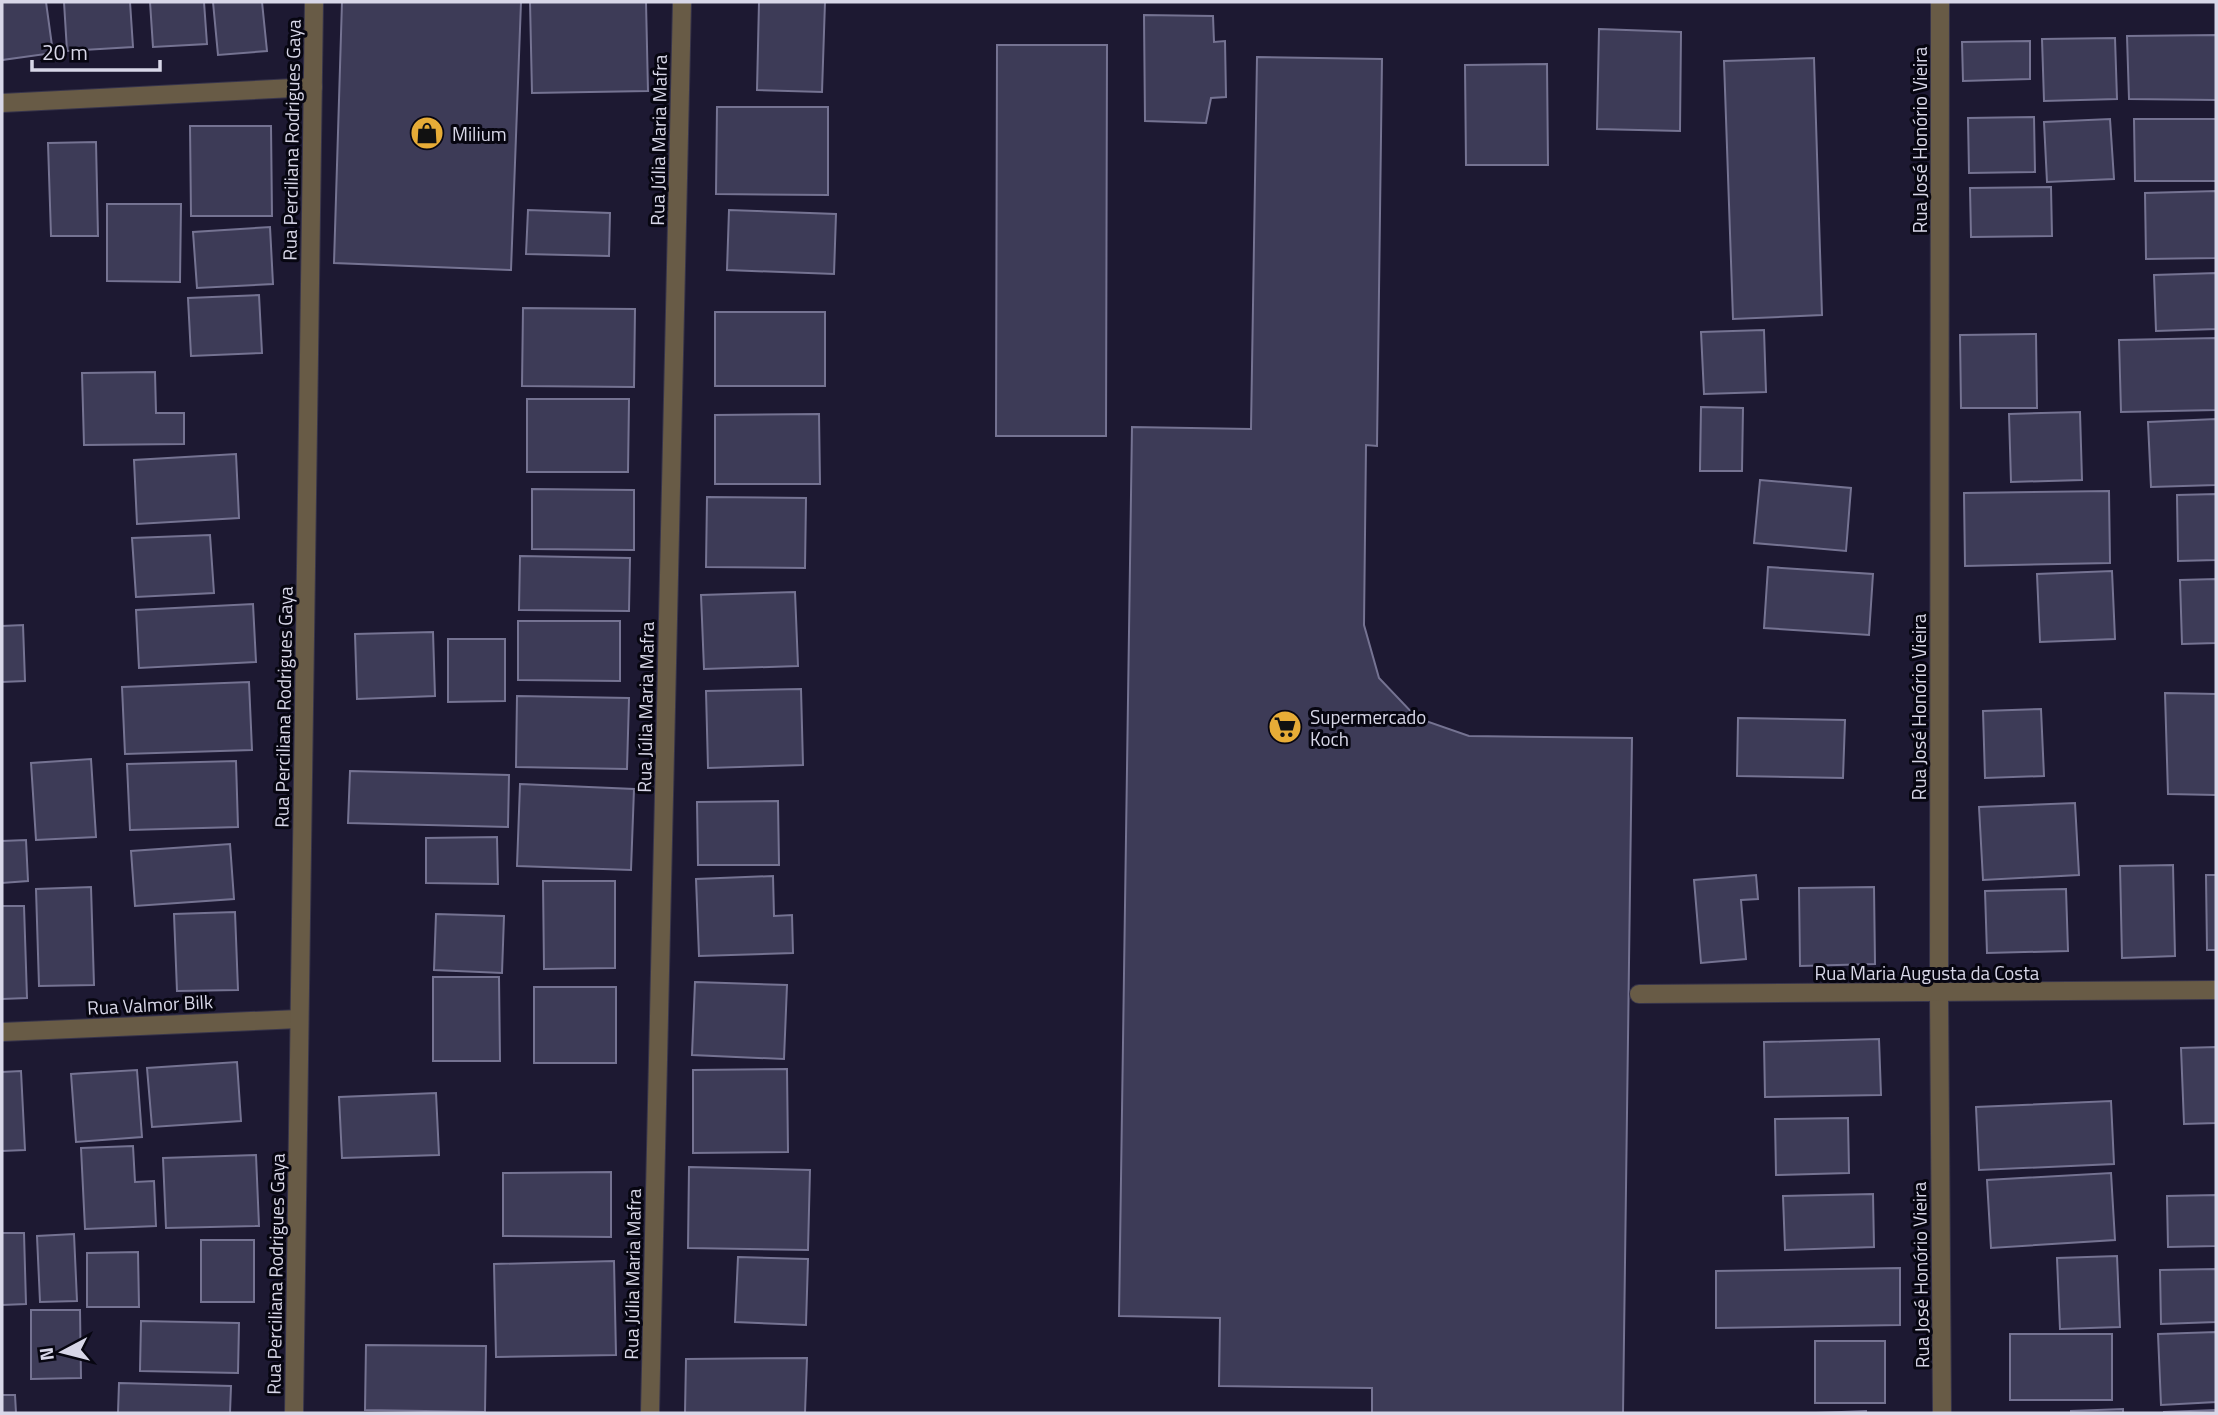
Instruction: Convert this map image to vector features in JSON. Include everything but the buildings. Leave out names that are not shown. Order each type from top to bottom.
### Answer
[{"type":"street","name":"Rua Perciliana Rodrigues Gaya","points":[[294,1413],[314,2]]},
{"type":"street","name":"Rua Júlia Maria Mafra","points":[[650,1413],[682,2]]},
{"type":"street","name":"Rua José Honório Vieira","points":[[1940,2],[1938,993],[1942,1413]]},
{"type":"street","points":[[2,103],[313,87]]},
{"type":"street","name":"Rua Maria Augusta da Costa","points":[[1639,995],[2216,990]]},
{"type":"street","name":"Rua Valmor Bilk","points":[[2,1032],[299,1019]]},
{"type":"place","name":"Milium","points":[[427,133]]},
{"type":"place","name":"Supermercado Koch","points":[[1285,727]]}]
